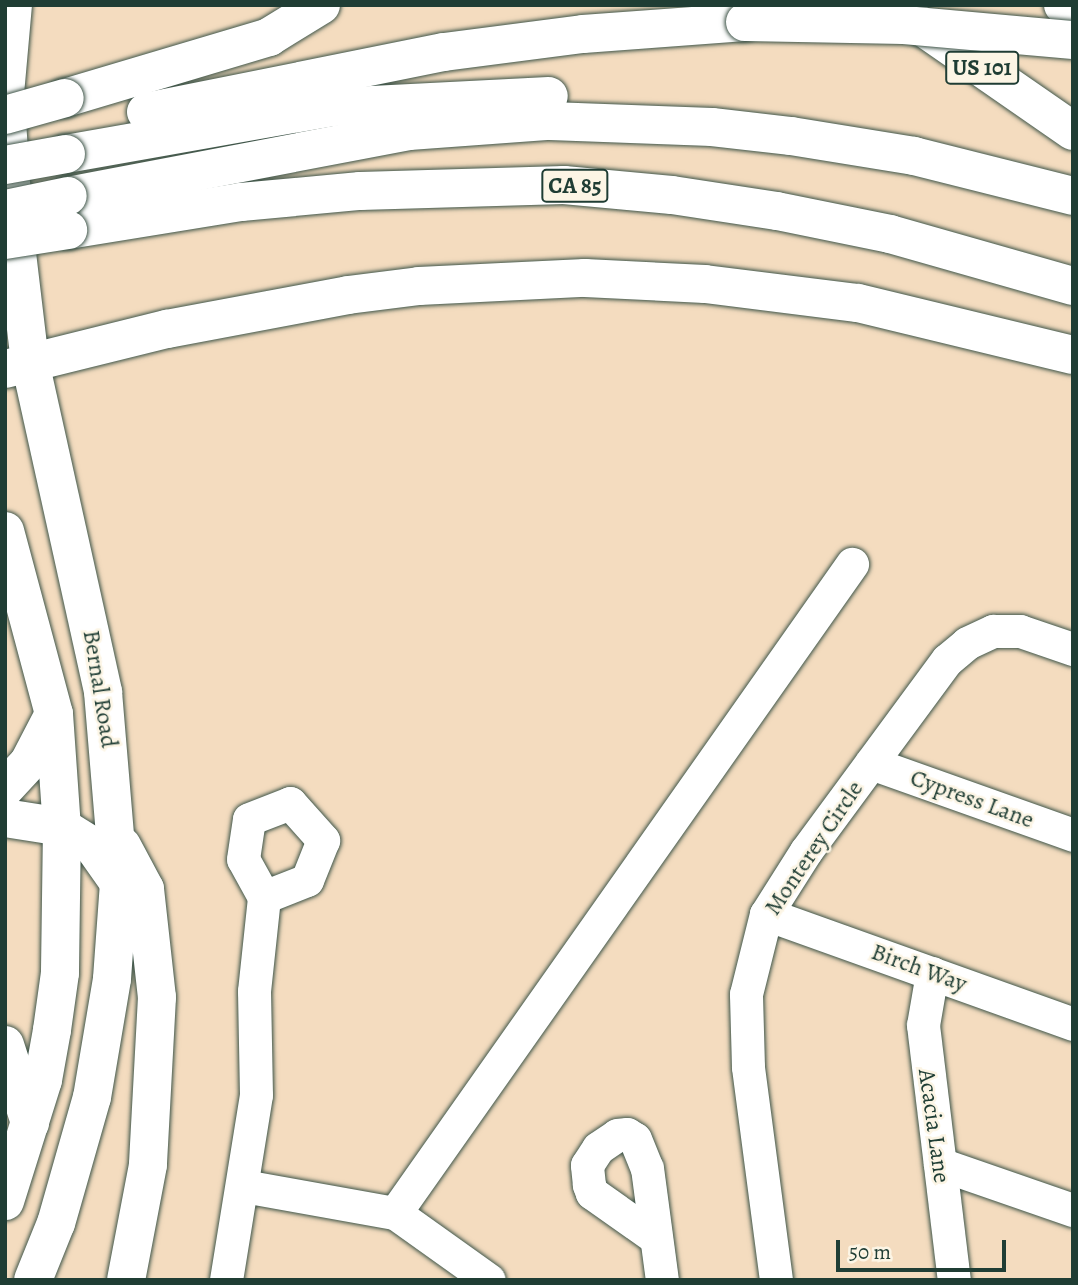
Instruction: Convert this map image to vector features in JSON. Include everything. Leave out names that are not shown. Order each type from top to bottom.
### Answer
[{"type":"main road","name":"Bernal Road","points":[[13,5],[5,93],[18,365],[94,642],[111,759],[119,883],[112,979],[92,1097],[56,1223],[33,1280]]},
{"type":"main road","points":[[5,165],[66,127],[270,37],[321,5]]},
{"type":"main road","name":"US 101","points":[[891,5],[1073,131]]},
{"type":"main road","points":[[1063,5],[1073,11]]},
{"type":"main road","points":[[5,142],[66,127],[444,52],[583,34],[745,22],[904,25],[1073,40]]},
{"type":"main road","points":[[5,115],[66,127],[488,97],[686,100],[816,114],[917,144],[1073,196]]},
{"type":"main road","points":[[5,209],[68,213],[409,131],[550,121],[712,127],[917,144],[1073,170]]},
{"type":"main road","name":"CA 85","points":[[5,240],[68,213],[360,191],[564,186],[672,195],[777,211],[926,243],[1073,286]]},
{"type":"main road","points":[[18,365],[167,329],[348,295],[419,286],[585,278],[705,284],[858,303],[1073,355]]},
{"type":"main road","name":"Bernal Road","points":[[5,531],[54,714],[62,827],[61,973],[43,1080],[5,1201]]},
{"type":"main road","points":[[5,788],[29,762],[54,714]]},
{"type":"main road","points":[[5,818],[62,827],[93,846],[119,883]]},
{"type":"main road","points":[[117,839],[145,889],[157,998],[148,1165],[126,1280]]},
{"type":"main road","points":[[5,1045],[30,1123]]},
{"type":"street","points":[[395,1213],[852,564]]},
{"type":"street","name":"Monterey Circle","points":[[776,1280],[748,1067],[746,994],[766,914],[871,763],[947,660],[967,643],[993,631],[1020,631],[1073,649]]},
{"type":"street","name":"Cypress Lane","points":[[871,763],[1073,835]]},
{"type":"street","points":[[226,1280],[256,1095],[254,991],[264,897]]},
{"type":"street","name":"Birch Way","points":[[766,914],[1073,1024]]},
{"type":"street","name":"Acacia Lane","points":[[932,972],[923,1025],[954,1280]]},
{"type":"street","points":[[940,1164],[1073,1210]]},
{"type":"street","points":[[243,1186],[395,1213],[489,1280]]},
{"type":"street","points":[[653,1236],[662,1280]]}]
